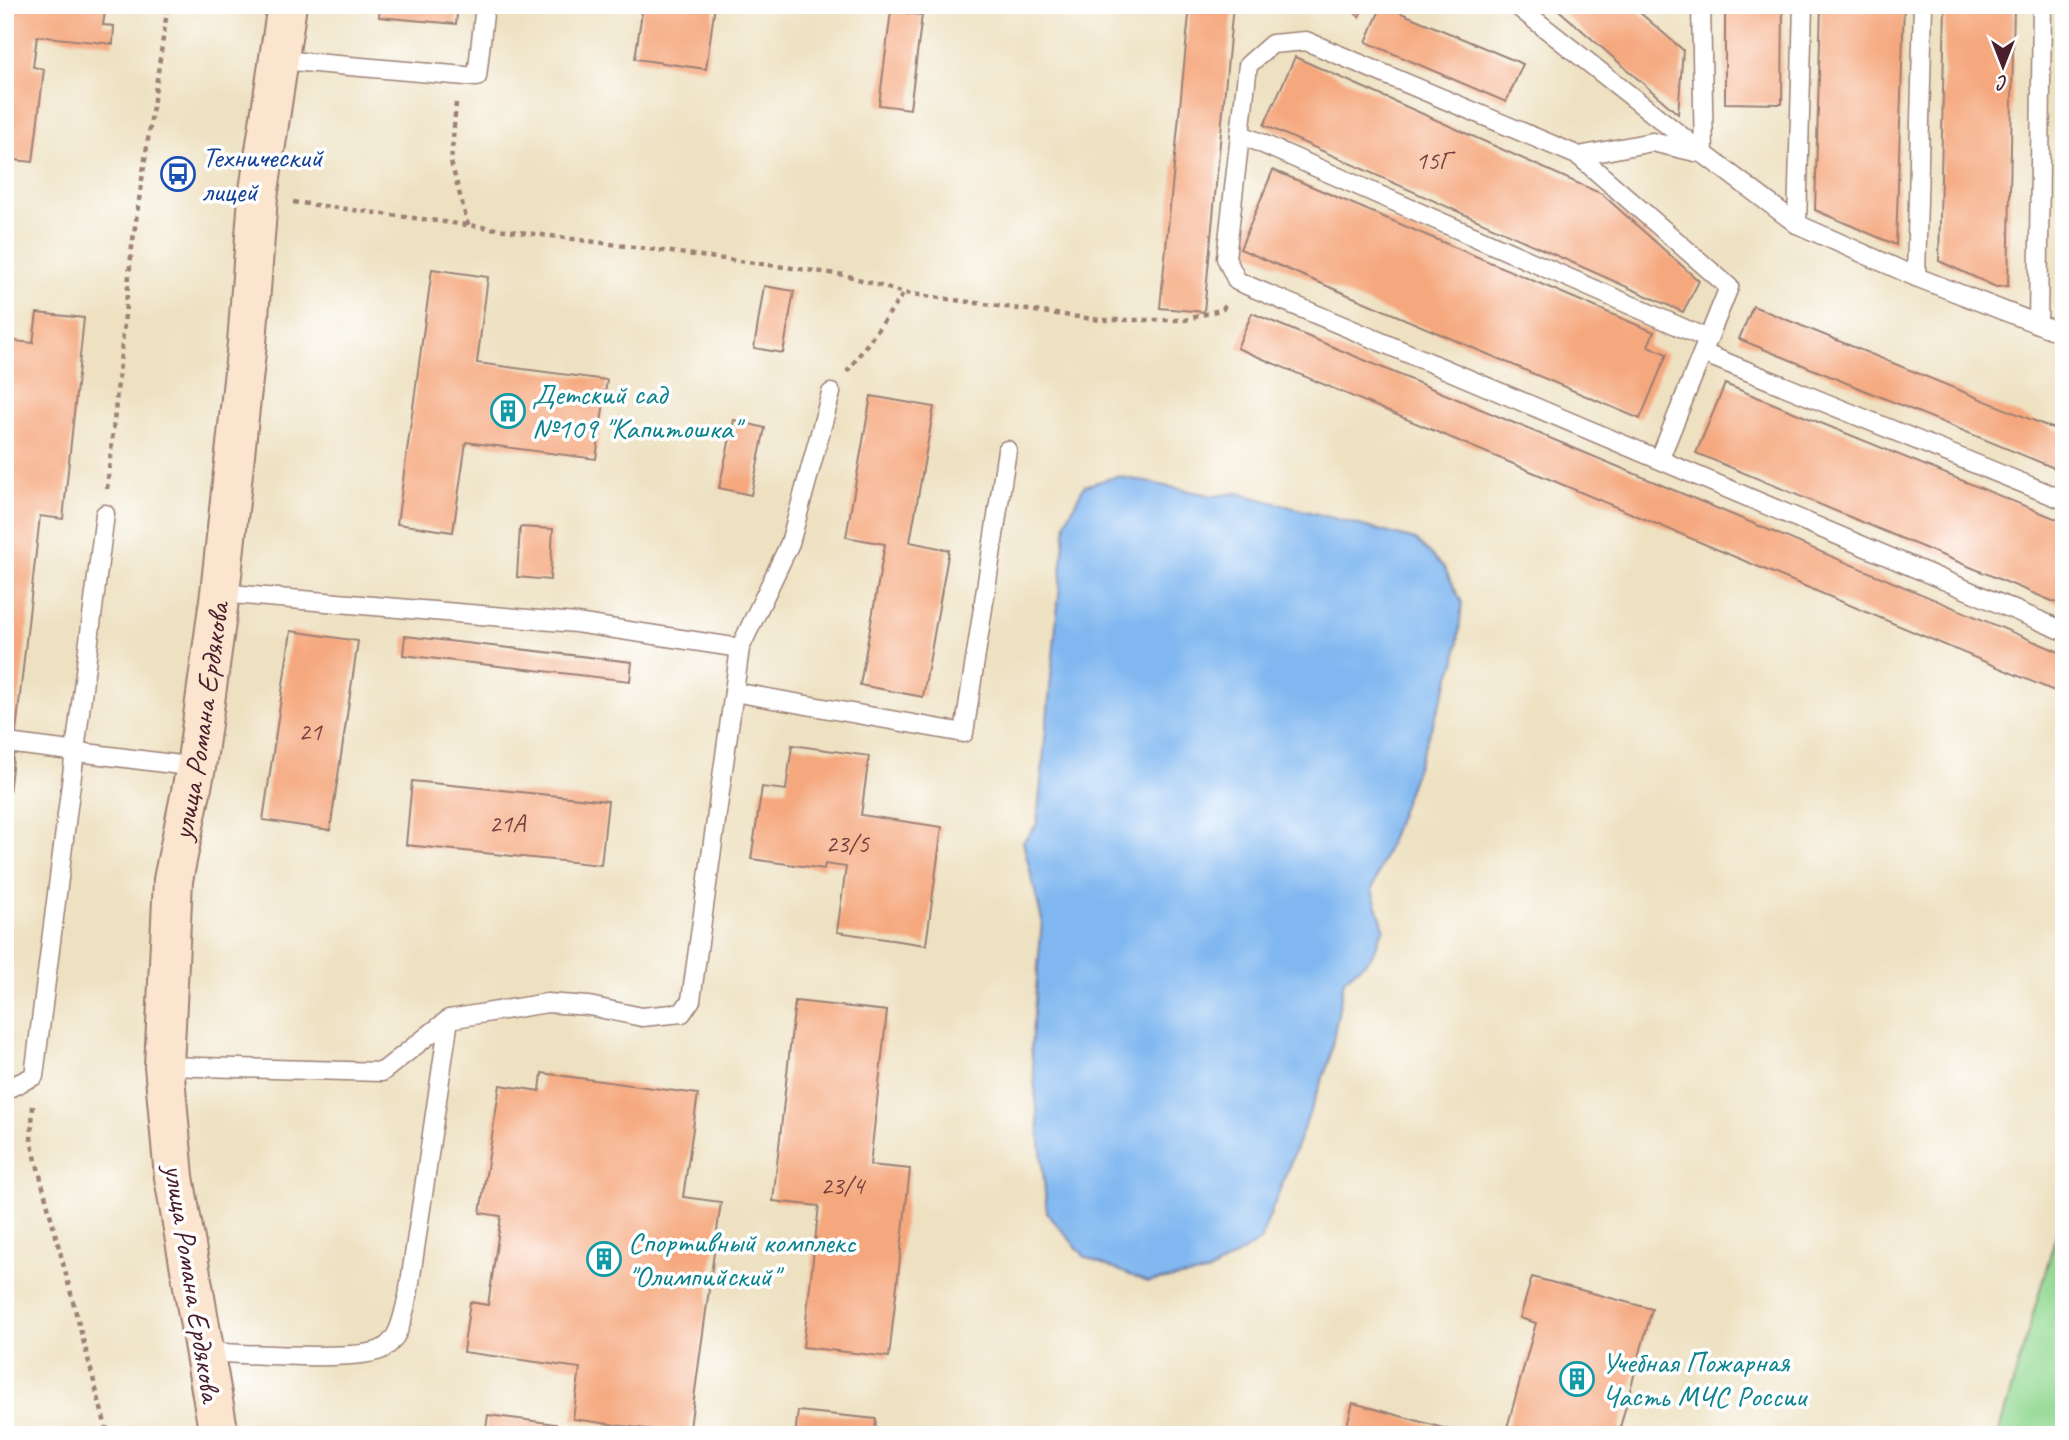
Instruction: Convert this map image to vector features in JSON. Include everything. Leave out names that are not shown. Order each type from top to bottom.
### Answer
[{"type":"street","name":"улица Романа Ердякова","points":[[219,1435],[174,1177],[164,1066],[173,880],[196,767],[220,593],[247,343],[258,197],[287,5]]},
{"type":"lane","points":[[280,60],[477,77],[485,5]]},
{"type":"lane","points":[[1516,5],[1797,224],[1916,276],[2064,334]]},
{"type":"lane","points":[[1701,5],[1704,154]]},
{"type":"lane","points":[[1797,224],[1803,5]]},
{"type":"lane","points":[[1916,276],[1923,5]]},
{"type":"lane","points":[[2038,324],[2042,5]]},
{"type":"lane","points":[[1660,458],[1729,287],[1579,156],[1306,41],[1272,44],[1248,65],[1226,258],[1237,281],[2064,631]]},
{"type":"lane","points":[[1240,134],[1705,346],[2064,500]]},
{"type":"lane","points":[[1579,156],[1652,142],[1704,154]]},
{"type":"lane","points":[[164,1066],[382,1073],[449,1019],[547,1003],[589,1006],[642,1017],[682,1013],[691,1000],[740,648],[790,543],[831,393]]},
{"type":"lane","points":[[734,692],[964,733],[1007,450]]},
{"type":"lane","points":[[5,1090],[34,1076],[105,514]]},
{"type":"lane","points":[[220,593],[576,623],[740,648]]},
{"type":"lane","points":[[15,744],[76,754],[196,767]]},
{"type":"lane","points":[[203,1352],[352,1355],[383,1349],[398,1334],[408,1296],[449,1019]]},
{"type":"path","points":[[105,514],[132,247],[168,5]]},
{"type":"path","points":[[458,76],[451,162],[468,225]]},
{"type":"path","points":[[258,197],[845,275],[904,293],[1100,320],[1185,320],[1223,309],[1237,281]]},
{"type":"path","points":[[831,393],[904,293]]},
{"type":"path","points":[[34,1076],[31,1141],[108,1435]]},
{"type":"green space","points":[[2064,1207],[2064,1435],[1998,1435]]},
{"type":"water","points":[[1117,476],[1214,496],[1238,493],[1416,540],[1444,567],[1462,603],[1456,660],[1372,890],[1384,928],[1371,957],[1344,980],[1329,1062],[1260,1241],[1207,1273],[1147,1282],[1085,1257],[1047,1213],[1031,1047],[1042,920],[1023,842],[1037,824],[1066,521],[1084,486]]},
{"type":"building","points":[[5,5],[106,5],[103,25],[114,26],[113,44],[37,36],[33,67],[44,69],[33,162],[5,159]]},
{"type":"building","points":[[380,5],[458,5],[456,24],[379,17]]},
{"type":"building","points":[[643,5],[715,5],[706,69],[635,59]]},
{"type":"building","points":[[1190,5],[1233,5],[1204,312],[1160,308]]},
{"type":"building","points":[[1347,5],[1364,5],[1359,17]]},
{"type":"building","points":[[1382,5],[1523,64],[1506,102],[1366,42]]},
{"type":"building","points":[[1553,5],[1631,5],[1683,50],[1678,114]]},
{"type":"building","points":[[1725,5],[1783,5],[1782,104],[1725,103]]},
{"type":"building","points":[[1821,5],[1904,5],[1896,245],[1815,210]]},
{"type":"building","points":[[1945,5],[2014,5],[2008,286],[1996,287],[1939,261]]},
{"type":"building","points":[[891,11],[922,15],[910,109],[879,105]]},
{"type":"building","points":[[1295,57],[1602,194],[1699,281],[1683,312],[1264,125]]},
{"type":"building","points":[[1273,170],[1654,332],[1648,346],[1667,354],[1640,419],[1240,249]]},
{"type":"building","name":"Детский сад №109 \"Капитошка\"","points":[[432,269],[488,277],[477,363],[607,380],[596,459],[466,442],[453,532],[397,524]]},
{"type":"building","points":[[764,286],[794,291],[783,353],[754,348]]},
{"type":"building","points":[[1753,306],[2064,433],[2064,472],[1739,339]]},
{"type":"building","points":[[37,313],[84,318],[63,519],[40,516],[7,812],[5,340],[33,343]]},
{"type":"building","points":[[1252,313],[2064,654],[2064,695],[1237,348]]},
{"type":"building","points":[[1725,384],[2064,522],[2064,606],[1696,453]]},
{"type":"building","points":[[871,396],[934,407],[910,542],[949,550],[923,697],[860,685],[885,544],[846,537]]},
{"type":"building","points":[[734,420],[765,428],[751,495],[719,488]]},
{"type":"building","points":[[520,527],[553,529],[550,580],[517,577]]},
{"type":"building","points":[[291,631],[358,641],[330,830],[263,820]]},
{"type":"building","points":[[405,636],[632,662],[630,681],[403,655]]},
{"type":"building","points":[[792,745],[869,756],[861,815],[942,827],[926,945],[837,932],[846,867],[825,864],[824,869],[751,859],[762,787],[786,790]]},
{"type":"building","points":[[412,781],[608,801],[601,865],[406,845]]},
{"type":"building","points":[[795,1001],[887,1011],[870,1165],[910,1169],[889,1357],[803,1347],[819,1206],[773,1201]]},
{"type":"building","name":"Спортивный комплекс \"Олимпийский\"","points":[[542,1073],[698,1094],[683,1197],[721,1202],[689,1435],[573,1419],[580,1368],[463,1352],[470,1302],[488,1305],[501,1216],[480,1213],[500,1085],[540,1091]]},
{"type":"building","name":"Учебная Пожарная Часть МЧС России","points":[[1532,1277],[1652,1309],[1618,1435],[1505,1435],[1536,1323],[1520,1318]]},
{"type":"building","points":[[1353,1403],[1465,1434],[1465,1435],[1344,1435]]},
{"type":"building","points":[[798,1411],[876,1419],[875,1435],[795,1435]]},
{"type":"building","points":[[488,1415],[556,1424],[555,1435],[485,1435]]},
{"type":"place","name":"Технический лицей","points":[[178,174]]},
{"type":"place","name":"Детский сад №109 \"Капитошка\"","points":[[508,411]]},
{"type":"place","name":"Спортивный комплекс \"Олимпийский\"","points":[[604,1259]]},
{"type":"place","name":"Учебная Пожарная Часть МЧС России","points":[[1577,1379]]}]
